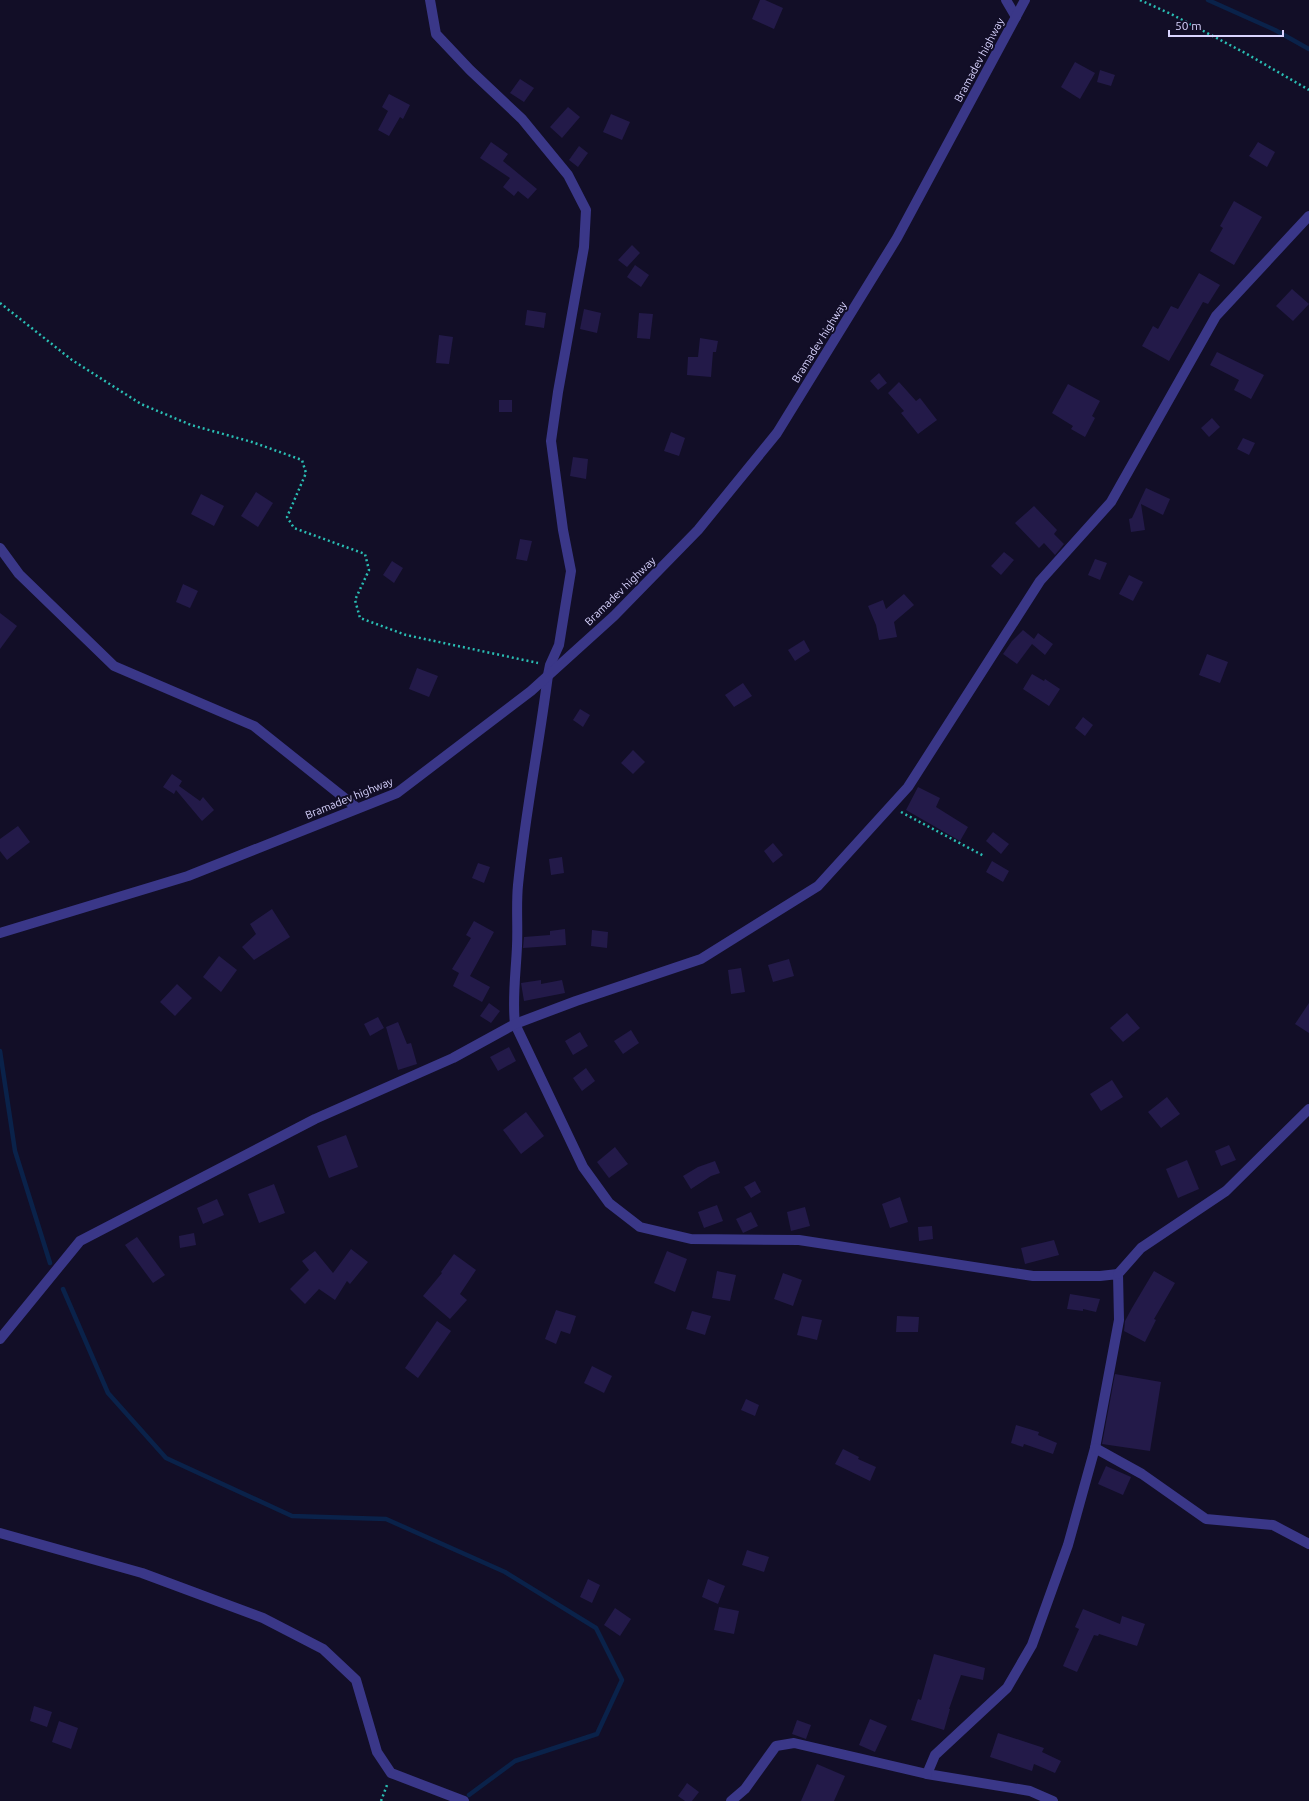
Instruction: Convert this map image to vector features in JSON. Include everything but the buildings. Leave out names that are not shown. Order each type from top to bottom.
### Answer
[{"type":"street","points":[[430,0],[436,34],[470,70],[522,119],[568,176],[586,210],[584,247],[558,392],[551,441],[563,530],[571,571],[560,645],[550,665],[548,675],[518,887],[517,947],[512,1005],[515,1024],[584,1167],[609,1203],[640,1227],[691,1239],[799,1240],[1033,1276],[1100,1276],[1118,1274],[1141,1248],[1226,1191],[1309,1110]]},
{"type":"street","points":[[1006,0],[1016,17]]},
{"type":"street","name":"Bramadev highway","points":[[0,933],[188,876],[397,793],[531,691],[614,616],[698,530],[777,433],[897,238],[1025,0]]},
{"type":"street","points":[[0,1338],[80,1241],[315,1119],[453,1058],[515,1024],[576,1001],[701,959],[818,886],[908,787],[1040,581],[1111,502],[1216,316],[1309,216]]},
{"type":"street","points":[[0,548],[20,574],[114,666],[254,726],[357,808]]},
{"type":"street","points":[[927,1774],[935,1755],[1008,1688],[1032,1645],[1068,1545],[1095,1448],[1119,1320],[1118,1274]]},
{"type":"street","points":[[1095,1448],[1142,1474],[1206,1519],[1273,1525],[1309,1544]]},
{"type":"street","points":[[0,1533],[142,1573],[263,1618],[323,1649],[356,1680],[377,1752],[391,1773],[464,1801]]},
{"type":"street","points":[[731,1801],[745,1789],[776,1746],[794,1743],[927,1774],[1030,1792],[1053,1801]]},
{"type":"path","points":[[1140,0],[1171,14],[1309,90]]},
{"type":"path","points":[[0,303],[72,360],[141,404],[191,425],[252,442],[302,460],[306,473],[287,517],[294,528],[365,554],[369,570],[355,600],[360,618],[406,635],[550,665]]},
{"type":"path","points":[[890,807],[984,856]]},
{"type":"path","points":[[381,1801],[391,1773]]},
{"type":"waterway","points":[[1208,0],[1275,30],[1309,49]]},
{"type":"waterway","points":[[0,1051],[15,1151],[50,1263]]},
{"type":"waterway","points":[[63,1289],[108,1393],[166,1458],[292,1516],[386,1519],[505,1572],[596,1628],[622,1680],[597,1734],[515,1761],[469,1795]]}]
